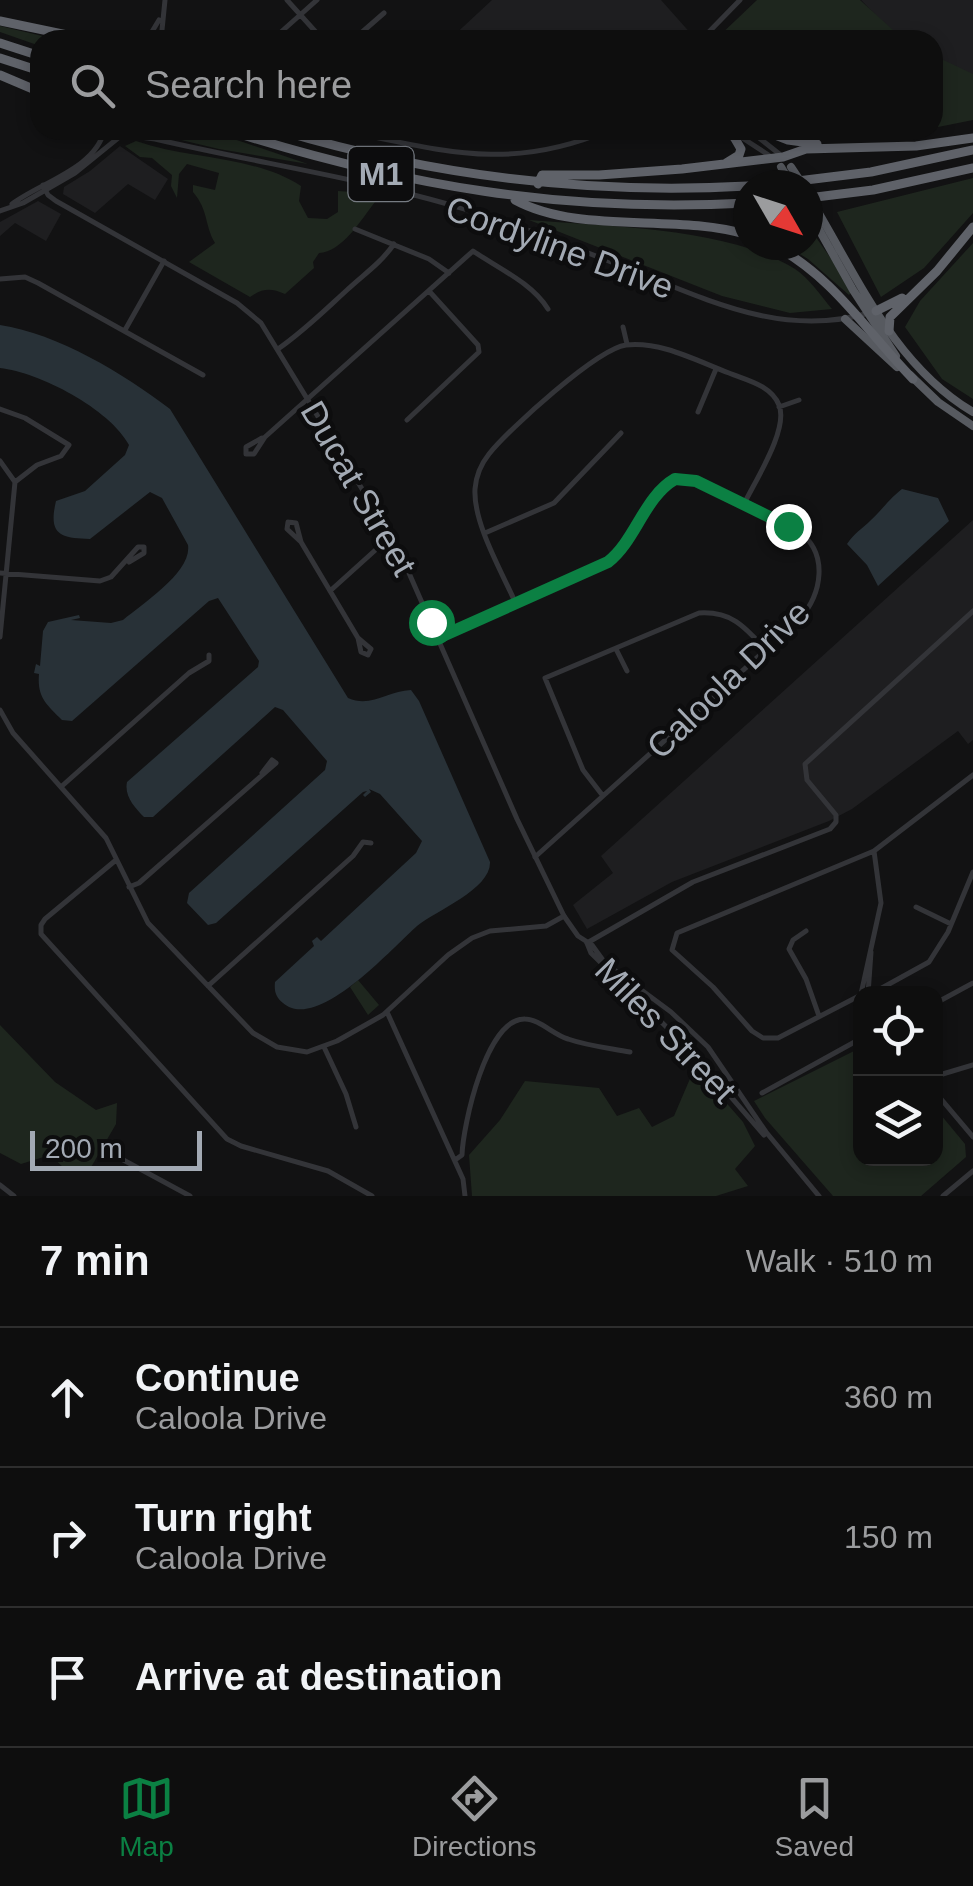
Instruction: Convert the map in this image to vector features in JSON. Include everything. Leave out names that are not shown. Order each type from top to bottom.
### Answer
[{"type":"highway","points":[[0,20],[46,30]]},
{"type":"highway","points":[[0,44],[30,53]]},
{"type":"highway","points":[[0,58],[30,68]]},
{"type":"highway","points":[[0,75],[30,88]]},
{"type":"highway","points":[[538,184],[542,175],[600,175],[782,162],[800,150],[916,146],[973,138]]},
{"type":"highway","name":"M1","points":[[259,140],[333,163],[508,196],[629,205],[733,203]]},
{"type":"highway","name":"M1","points":[[317,140],[392,160],[538,184],[733,186]]},
{"type":"highway","points":[[723,165],[739,154],[741,148],[736,140]]},
{"type":"highway","points":[[788,140],[830,147]]},
{"type":"highway","points":[[823,178],[973,150]]},
{"type":"highway","points":[[782,162],[785,170]]},
{"type":"highway","points":[[782,162],[789,170]]},
{"type":"highway","points":[[823,195],[874,190],[973,168]]},
{"type":"highway","points":[[508,196],[528,207],[562,215],[703,225],[733,232]]},
{"type":"highway","points":[[889,331],[890,317],[926,283],[973,227]]},
{"type":"highway","points":[[823,229],[867,313],[913,378]]},
{"type":"highway","points":[[797,260],[889,331],[931,382],[973,412]]},
{"type":"highway","points":[[867,313],[926,283]]},
{"type":"highway","points":[[845,319],[938,402],[973,426]]},
{"type":"street","points":[[160,30],[165,0]]},
{"type":"street","points":[[286,0],[314,30]]},
{"type":"street","points":[[283,30],[317,0]]},
{"type":"street","points":[[710,30],[740,0]]},
{"type":"street","points":[[365,30],[384,12]]},
{"type":"street","points":[[153,30],[161,18]]},
{"type":"street","points":[[44,188],[90,154],[101,140]]},
{"type":"street","points":[[0,212],[84,167],[117,140]]},
{"type":"street","name":"Cordyline Drive","points":[[159,140],[460,207],[758,317],[800,322],[845,319],[867,313]]},
{"type":"street","points":[[391,140],[490,156],[557,150],[583,140]]},
{"type":"street","points":[[746,140],[782,162]]},
{"type":"street","points":[[759,140],[782,162]]},
{"type":"street","name":"Ducat Street","points":[[44,188],[64,206],[248,311],[278,349],[391,536],[535,857],[564,916],[587,943]]},
{"type":"street","points":[[355,228],[442,266],[448,273]]},
{"type":"street","points":[[278,349],[317,321],[350,287],[371,272],[394,244]]},
{"type":"street","points":[[265,437],[473,251],[542,299],[548,309]]},
{"type":"street","points":[[125,330],[164,261]]},
{"type":"street","points":[[0,279],[24,278],[38,283],[203,375]]},
{"type":"street","points":[[406,420],[479,352],[429,290]]},
{"type":"street","points":[[623,327],[627,345]]},
{"type":"street","points":[[516,604],[486,533],[475,495],[478,474],[488,455],[592,360],[627,345],[665,349],[762,387],[780,406],[781,420],[744,504]]},
{"type":"street","points":[[698,412],[716,368]]},
{"type":"street","points":[[780,406],[799,400]]},
{"type":"street","points":[[0,409],[25,418],[68,446],[62,456],[36,464],[14,482]]},
{"type":"street","points":[[486,533],[554,502],[621,434]]},
{"type":"street","points":[[0,460],[14,482],[2,574],[0,637]]},
{"type":"street","name":"Caloola Drive","points":[[438,638],[608,562],[624,548],[658,492],[675,479],[696,481],[744,504],[803,536],[816,554],[817,592],[810,607],[535,857]]},
{"type":"street","points":[[330,590],[391,536]]},
{"type":"street","points":[[301,542],[358,638]]},
{"type":"street","points":[[2,574],[100,582],[122,566]]},
{"type":"street","points":[[587,943],[692,882],[830,829],[836,815],[804,775],[806,764],[973,611]]},
{"type":"street","points":[[604,797],[584,770],[544,678],[693,615],[714,612],[742,623],[766,650]]},
{"type":"street","points":[[616,649],[627,671]]},
{"type":"street","points":[[62,786],[195,668]]},
{"type":"street","points":[[0,710],[9,727],[106,838],[148,923],[267,1043],[292,1052],[324,1047],[386,1012],[472,938],[490,931],[546,926],[564,916]]},
{"type":"street","points":[[129,887],[139,883],[260,775]]},
{"type":"street","points":[[853,1002],[778,1038],[764,1038],[752,1031],[672,950],[672,940],[676,934],[874,851],[973,775]]},
{"type":"street","points":[[867,986],[870,949],[881,904],[874,851]]},
{"type":"street","points":[[208,986],[354,856]]},
{"type":"street","points":[[116,860],[46,919],[41,926],[42,934],[227,1140],[328,1170],[372,1196]]},
{"type":"street","points":[[882,986],[929,962],[951,924],[973,872]]},
{"type":"street","points":[[916,907],[951,924]]},
{"type":"street","points":[[806,931],[793,940],[789,949],[820,1016]]},
{"type":"street","name":"Miles Street","points":[[587,943],[611,968],[671,1012],[708,1046],[778,1149]]},
{"type":"street","name":"Miles Street","points":[[587,943],[591,954],[693,1052],[819,1196]]},
{"type":"street","points":[[943,999],[973,984]]},
{"type":"street","points":[[849,1004],[853,1005]]},
{"type":"street","points":[[386,1012],[455,1160],[466,1196]]},
{"type":"street","points":[[455,1160],[462,1155],[464,1125],[492,1046],[518,1020],[535,1022],[583,1044],[630,1052]]},
{"type":"street","points":[[762,1093],[853,1043]]},
{"type":"street","points":[[324,1047],[356,1127]]},
{"type":"street","points":[[943,1074],[973,1065]]},
{"type":"street","points":[[943,1101],[973,1137]]},
{"type":"street","points":[[103,1149],[190,1196]]},
{"type":"street","points":[[944,1196],[973,1171]]},
{"type":"street","points":[[0,1185],[14,1196]]},
{"type":"shaded area","points":[[492,0],[661,0],[688,30],[460,30]]},
{"type":"shaded area","points":[[757,0],[860,0],[893,30],[726,30]]},
{"type":"shaded area","points":[[861,0],[973,0],[973,112],[943,83],[943,30],[890,30]]},
{"type":"shaded area","points":[[0,26],[30,33],[30,42],[0,32]]},
{"type":"shaded area","points":[[943,60],[973,74],[973,120],[943,126]]},
{"type":"shaded area","points":[[181,140],[237,140],[308,164]]},
{"type":"shaded area","points":[[136,141],[242,163],[282,176],[301,186],[299,201],[308,218],[327,219],[338,212],[338,191],[367,193],[375,202],[350,234],[335,247],[319,253],[314,268],[285,294],[267,290],[250,297],[189,262],[215,243],[193,185],[215,190],[219,173],[187,164],[179,174],[177,198],[171,186],[172,175],[152,158],[140,157],[125,146]]},
{"type":"shaded area","points":[[120,146],[168,179],[155,200],[128,184],[95,213],[63,194],[64,187]]},
{"type":"shaded area","points":[[973,178],[973,213],[924,268],[881,297],[837,212]]},
{"type":"shaded area","points":[[38,201],[61,214],[46,241],[15,223],[0,236],[0,222]]},
{"type":"shaded area","points":[[529,220],[666,231],[733,244],[733,260],[777,260],[795,269],[832,309],[790,313],[722,296]]},
{"type":"shaded area","points":[[973,243],[973,399],[942,379],[905,327],[920,301]]},
{"type":"shaded area","points":[[823,247],[853,290],[849,295],[809,260],[823,260]]},
{"type":"shaded area","points":[[0,325],[67,346],[132,382],[170,409],[348,698],[372,700],[411,690],[419,701],[490,862],[488,872],[473,890],[417,926],[334,998],[315,1007],[297,1009],[283,1003],[276,994],[275,982],[314,946],[312,941],[317,937],[321,941],[416,853],[422,841],[380,794],[369,789],[371,792],[365,797],[367,791],[363,792],[216,923],[208,925],[187,903],[189,893],[325,770],[327,761],[283,710],[275,707],[153,817],[144,817],[131,801],[127,782],[258,667],[259,661],[218,598],[209,601],[72,721],[62,720],[47,704],[41,694],[39,674],[34,673],[36,664],[40,666],[43,631],[48,622],[79,615],[80,618],[71,620],[123,620],[174,576],[187,555],[188,545],[162,498],[150,492],[90,539],[64,536],[55,528],[56,501],[85,491],[125,455],[129,445],[106,418],[72,394],[34,377],[0,368]]},
{"type":"shaded area","points":[[902,489],[938,498],[949,521],[878,586],[867,565],[847,544]]},
{"type":"shaded area","points":[[973,520],[973,740],[968,744],[958,731],[852,809],[672,882],[587,929],[573,905],[613,873],[601,856]]},
{"type":"shaded area","points":[[358,980],[379,1005],[368,1015],[350,987]]},
{"type":"shaded area","points":[[0,1025],[55,1082],[96,1110],[117,1103],[116,1124],[90,1169],[65,1169],[50,1155],[21,1164],[0,1153]]},
{"type":"shaded area","points":[[853,1052],[853,1166],[943,1166],[943,1117],[965,1144],[966,1157],[921,1196],[833,1196],[754,1101]]},
{"type":"shaded area","points":[[695,1067],[743,1122],[755,1146],[735,1169],[748,1186],[716,1196],[472,1196],[469,1155],[500,1120],[525,1081],[599,1088],[617,1116],[639,1108],[652,1127],[674,1116]]},
{"type":"route","points":[[431,622],[438,638],[598,568],[624,548],[658,492],[675,479],[696,481],[788,526]]}]
